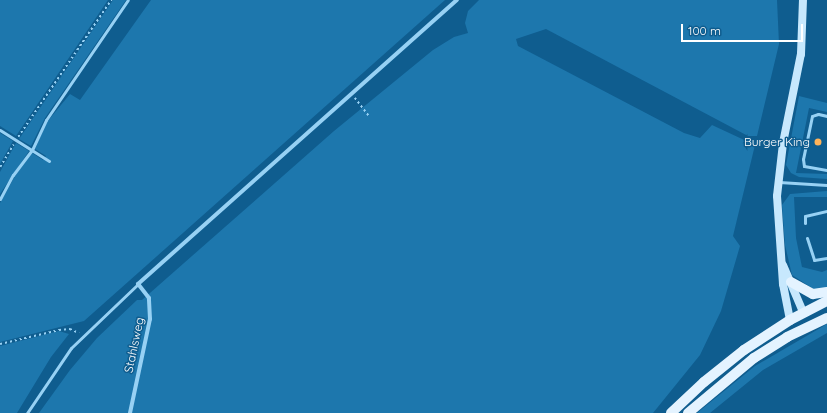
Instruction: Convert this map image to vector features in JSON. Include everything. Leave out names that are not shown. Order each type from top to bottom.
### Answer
[{"type":"main road","points":[[791,282],[813,294],[827,292]]},
{"type":"main road","points":[[671,413],[726,363],[803,312],[827,301]]},
{"type":"main road","points":[[787,337],[800,323],[803,312]]},
{"type":"main road","points":[[688,413],[742,367],[787,337],[827,318]]},
{"type":"main road","points":[[790,320],[800,323],[814,324]]},
{"type":"street","points":[[138,284],[457,0]]},
{"type":"street","points":[[790,320],[783,284],[777,213],[778,182],[783,143],[798,75],[803,32],[803,0]]},
{"type":"street","points":[[782,261],[803,312]]},
{"type":"street","name":"Stahlsweg","points":[[130,413],[151,309],[149,298],[138,284]]},
{"type":"lane","points":[[0,199],[13,174],[32,150],[46,120],[128,0]]},
{"type":"lane","points":[[827,116],[818,114],[812,116],[803,159],[804,166],[827,170]]},
{"type":"lane","points":[[0,130],[49,161]]},
{"type":"lane","points":[[778,182],[827,185]]},
{"type":"lane","points":[[805,223],[805,216],[827,211]]},
{"type":"lane","points":[[807,238],[814,260],[827,258]]},
{"type":"lane","points":[[27,413],[71,348],[138,284]]},
{"type":"path","points":[[0,167],[16,140],[111,0]]},
{"type":"path","points":[[351,94],[370,117]]},
{"type":"path","points":[[0,344],[59,330],[76,331]]},
{"type":"shaded area","points":[[0,0],[108,0],[16,136],[0,126]]},
{"type":"shaded area","points":[[113,0],[126,0],[45,118],[31,146],[19,139]]},
{"type":"shaded area","points":[[151,0],[445,0],[84,321],[0,342],[0,203],[15,176],[32,153],[43,160],[46,156],[35,149],[47,122],[70,94],[80,100]]},
{"type":"shaded area","points":[[479,0],[777,0],[779,44],[757,136],[748,136],[546,29],[516,39],[518,46],[684,133],[700,138],[712,125],[755,145],[733,236],[740,246],[721,311],[700,355],[653,413],[39,413],[70,370],[97,338],[137,300],[142,300],[334,131],[433,50],[454,37],[468,33],[465,23],[468,11]]},
{"type":"shaded area","points":[[799,96],[827,103],[827,112],[809,108],[796,173],[827,174],[827,179],[799,177],[791,173],[786,165]]},
{"type":"shaded area","points":[[0,133],[13,141],[0,164]]},
{"type":"shaded area","points":[[16,143],[29,151],[0,194],[0,172]]},
{"type":"shaded area","points":[[827,191],[827,197],[794,197],[796,238],[802,267],[822,272],[827,270],[827,288],[815,290],[792,275],[785,245],[782,205],[790,194]]},
{"type":"shaded area","points":[[827,324],[827,333],[763,370],[710,413],[697,413],[755,366]]},
{"type":"shaded area","points":[[59,331],[69,334],[51,357],[17,413],[0,413],[0,346]]},
{"type":"place","name":"Burger King","points":[[818,142]]}]
